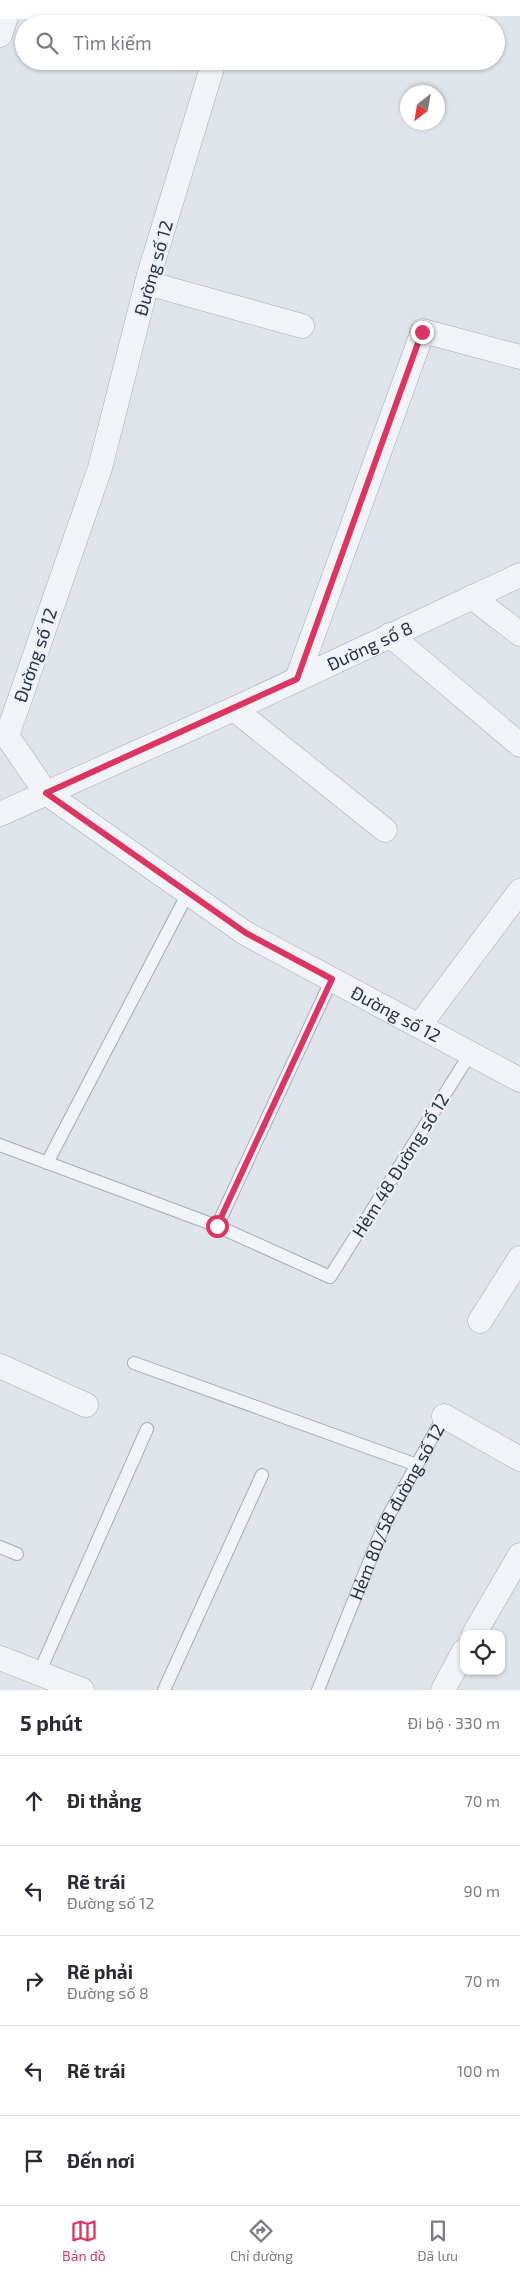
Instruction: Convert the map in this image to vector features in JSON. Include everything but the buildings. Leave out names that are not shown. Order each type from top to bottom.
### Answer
[{"type":"main road","points":[[5,4],[50,2],[228,13],[520,2]]},
{"type":"street","points":[[0,35],[5,4]]},
{"type":"street","name":"Đường số 12","points":[[211,70],[147,283],[100,468],[7,736],[46,793],[246,933],[520,1080]]},
{"type":"street","points":[[147,283],[302,326]]},
{"type":"street","points":[[297,679],[422,332],[520,357]]},
{"type":"street","name":"Đường số 8","points":[[0,814],[234,709],[520,575]]},
{"type":"street","points":[[472,597],[520,634]]},
{"type":"street","points":[[390,635],[520,745]]},
{"type":"street","points":[[234,709],[385,830]]},
{"type":"street","points":[[419,1026],[520,891]]},
{"type":"street","points":[[480,1322],[520,1258]]},
{"type":"street","points":[[0,1366],[86,1405]]},
{"type":"street","name":"Hẻm 80/58 đường số 12","points":[[444,1416],[520,1459]]},
{"type":"street","points":[[476,1630],[520,1555]]},
{"type":"street","points":[[0,1658],[82,1690]]},
{"type":"street","points":[[443,1690],[460,1658]]},
{"type":"lane","points":[[47,1162],[188,893]]},
{"type":"lane","points":[[0,1145],[217,1226],[332,979]]},
{"type":"lane","name":"Hẻm 48 Đường số 12","points":[[217,1226],[330,1277],[470,1054]]},
{"type":"lane","points":[[134,1363],[417,1464]]},
{"type":"lane","name":"Hẻm 80/58 đường số 12","points":[[318,1690],[386,1520],[444,1416]]},
{"type":"lane","points":[[39,1673],[147,1429]]},
{"type":"lane","points":[[164,1690],[262,1475]]},
{"type":"lane","points":[[0,1547],[17,1554]]},
{"type":"route","points":[[217,1226],[332,979],[246,933],[46,793],[297,679],[422,332]]}]
